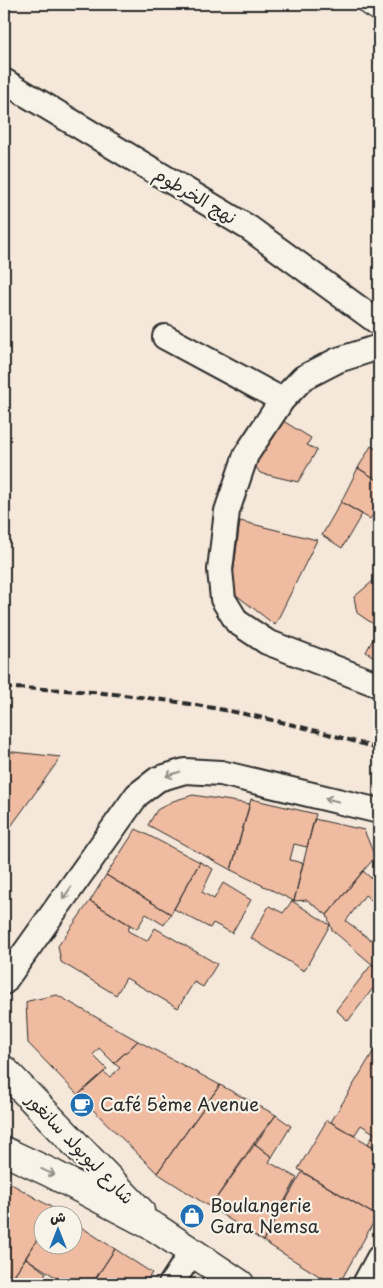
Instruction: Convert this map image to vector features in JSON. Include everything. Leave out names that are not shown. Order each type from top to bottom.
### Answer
[{"type":"main road","name":"شارع ليوبولد سانغور","points":[[4,1070],[156,1228]]},
{"type":"main road","name":"شارع ليوبولد سانغور","points":[[4,1151],[58,1176],[156,1228],[240,1284]]},
{"type":"street","points":[[371,4],[379,9]]},
{"type":"street","name":"نهج الخرطوم","points":[[4,81],[249,228],[379,323]]},
{"type":"street","points":[[166,337],[282,400]]},
{"type":"street","points":[[379,347],[338,360],[303,378],[282,400],[246,455],[228,510],[220,570],[222,600],[237,622],[267,642],[379,685]]},
{"type":"street","points":[[4,982],[137,795],[158,779],[185,771],[221,773],[379,811]]},
{"type":"street","points":[[171,1284],[192,1252]]},
{"type":"street","points":[[365,1284],[379,1258]]},
{"type":"building","points":[[280,419],[311,438],[307,445],[317,450],[298,482],[260,473],[252,461]]},
{"type":"building","points":[[371,446],[379,451],[379,481],[358,468]]},
{"type":"building","points":[[358,468],[379,481],[379,506],[370,519],[341,502]]},
{"type":"building","points":[[341,502],[362,514],[342,548],[322,535]]},
{"type":"building","points":[[240,521],[317,540],[275,625],[231,591]]},
{"type":"building","points":[[379,576],[379,628],[357,613],[354,597]]},
{"type":"building","points":[[379,628],[379,660],[366,652]]},
{"type":"building","points":[[4,751],[61,757],[4,836]]},
{"type":"building","points":[[193,795],[250,804],[231,870],[148,825],[157,810],[173,801]]},
{"type":"building","points":[[251,799],[316,814],[307,847],[294,844],[290,860],[303,863],[294,901],[231,870]]},
{"type":"building","points":[[314,819],[364,830],[375,857],[327,915],[307,900],[294,901]]},
{"type":"building","points":[[136,829],[200,862],[171,914],[106,875]]},
{"type":"building","points":[[200,862],[213,869],[202,892],[214,899],[223,883],[251,900],[232,933],[213,923],[210,928],[174,909]]},
{"type":"building","points":[[363,871],[379,885],[379,906],[365,895],[346,921],[371,940],[379,929],[379,959],[374,966],[332,930],[327,915]]},
{"type":"building","points":[[106,875],[171,914],[164,925],[146,914],[137,929],[90,901]]},
{"type":"building","points":[[90,901],[130,925],[128,931],[147,941],[155,928],[217,964],[203,987],[194,982],[178,1008],[126,978],[116,995],[61,962],[58,946]]},
{"type":"building","points":[[292,901],[330,925],[304,971],[251,938],[269,906],[283,913]]},
{"type":"building","points":[[377,962],[379,964],[379,986],[377,983],[348,1021],[336,1010],[372,964],[374,966]]},
{"type":"building","points":[[57,995],[138,1041],[114,1063],[99,1048],[93,1055],[107,1069],[78,1095],[28,1043],[26,1003]]},
{"type":"building","points":[[138,1041],[220,1085],[157,1173],[78,1095],[104,1072],[110,1077],[120,1068],[114,1063]]},
{"type":"building","points":[[376,1047],[379,1050],[379,1150],[368,1144],[374,1133],[361,1125],[354,1136],[331,1122]]},
{"type":"building","points":[[220,1085],[276,1115],[210,1207],[157,1173]]},
{"type":"building","points":[[276,1115],[291,1126],[272,1157],[254,1143]]},
{"type":"building","points":[[327,1120],[379,1150],[379,1212],[377,1216],[298,1169]]},
{"type":"building","points":[[254,1143],[272,1157],[269,1162],[297,1178],[263,1241],[210,1207]]},
{"type":"building","points":[[302,1172],[377,1216],[339,1284],[332,1284],[263,1241]]},
{"type":"building","points":[[10,1183],[49,1206],[32,1206],[32,1248],[13,1277],[4,1272],[4,1185]]},
{"type":"building","points":[[82,1228],[115,1249],[92,1284],[66,1284],[26,1258],[32,1248],[32,1256],[82,1256]]},
{"type":"building","points":[[115,1249],[152,1273],[144,1284],[92,1284]]},
{"type":"building","points":[[26,1258],[46,1273],[40,1284],[4,1284],[4,1279],[9,1282]]},
{"type":"railway","points":[[4,688],[99,693],[194,705],[288,724],[379,749]]},
{"type":"place","name":"Café 5ème Avenue","points":[[82,1105]]},
{"type":"place","name":"Boulangerie Gara Nemsa","points":[[192,1216]]}]
